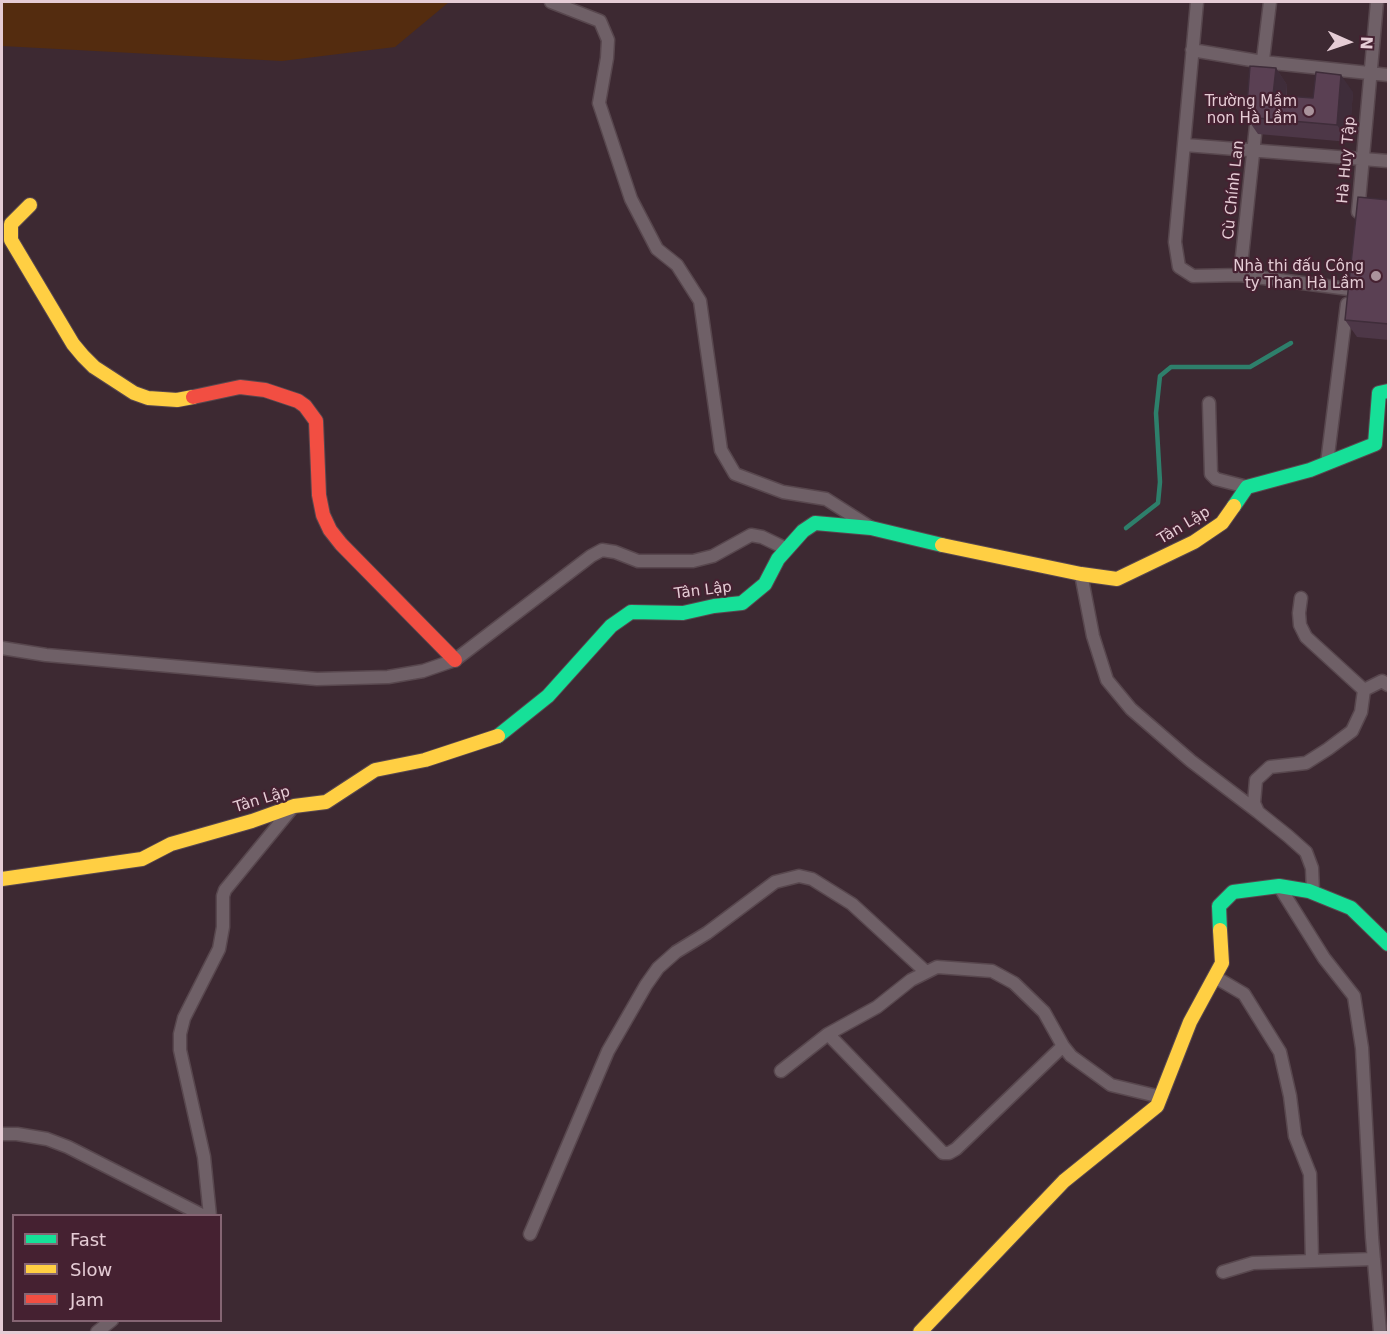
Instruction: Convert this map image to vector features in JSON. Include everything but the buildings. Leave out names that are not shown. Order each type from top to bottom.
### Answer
[{"type":"street","points":[[551,2],[600,21],[608,40],[607,58],[598,103],[631,199],[657,249],[677,265],[700,301],[721,450],[735,474],[783,492],[826,499],[871,528]]},
{"type":"street","points":[[1197,2],[1175,242],[1179,267],[1193,276],[1240,275],[1350,284],[1327,463]]},
{"type":"street","name":"Cù Chính Lan","points":[[1240,275],[1270,2]]},
{"type":"street","name":"Hà Huy Tập","points":[[1356,228],[1377,2]]},
{"type":"street","points":[[1192,50],[1263,62],[1389,75]]},
{"type":"street","points":[[1185,145],[1389,161]]},
{"type":"street","points":[[30,205],[11,224],[11,240],[73,344],[83,356],[94,367],[134,393],[148,398],[177,400],[226,389],[253,388],[298,401],[305,406],[316,421],[319,495],[330,531],[455,660]]},
{"type":"street","points":[[1209,403],[1211,474],[1216,479],[1246,487],[1310,470],[1375,444],[1379,393],[1389,391]]},
{"type":"street","name":"Tân Lập","points":[[2,879],[142,859],[171,844],[252,821],[294,806],[326,802],[375,770],[425,760],[500,735],[548,696],[611,626],[631,612],[683,613],[742,603],[765,584],[778,560],[803,531],[815,524],[871,528],[1081,574],[1117,579],[1194,542],[1222,523],[1246,487]]},
{"type":"street","points":[[2,648],[46,656],[317,679],[388,677],[423,671],[455,660],[602,550],[615,552],[638,561],[693,561],[714,556],[751,535],[762,537],[787,549]]},
{"type":"street","points":[[1081,574],[1093,636],[1107,680],[1131,709],[1191,761],[1306,852],[1312,868],[1313,892]]},
{"type":"street","points":[[1302,598],[1299,613],[1300,625],[1306,637],[1364,690]]},
{"type":"street","points":[[1364,690],[1382,681],[1389,685]]},
{"type":"street","points":[[1258,813],[1254,803],[1256,780],[1270,767],[1306,764],[1352,731],[1361,712],[1364,690]]},
{"type":"street","points":[[210,1214],[204,1157],[180,1050],[180,1034],[184,1018],[219,949],[225,890],[294,806]]},
{"type":"street","points":[[530,1234],[608,1051],[646,985],[658,968],[676,952],[707,933],[775,882],[799,876],[812,879],[852,904],[926,972]]},
{"type":"street","points":[[1280,886],[1324,957],[1354,996],[1362,1048],[1380,1332]]},
{"type":"street","points":[[920,1332],[1064,1181],[1157,1106],[1190,1022],[1222,963],[1220,906],[1233,892],[1280,886],[1313,892],[1351,908],[1389,944]]},
{"type":"street","points":[[781,1071],[828,1034],[877,1007],[911,980],[937,967],[992,971],[1014,983],[1044,1012],[1071,1056],[1111,1085],[1161,1097]]},
{"type":"street","points":[[1215,977],[1244,994],[1280,1052],[1290,1096],[1295,1136],[1310,1174],[1312,1261]]},
{"type":"street","points":[[828,1034],[943,1153],[956,1149],[1063,1046]]},
{"type":"street","points":[[2,1134],[47,1139],[68,1147],[202,1214]]},
{"type":"street","points":[[1223,1272],[1253,1263],[1374,1259]]},
{"type":"street","points":[[96,1332],[109,1322]]},
{"type":"shaded area","points":[[2,2],[449,2],[395,47],[282,61],[2,46]]},
{"type":"waterway","points":[[1126,528],[1158,503],[1160,482],[1156,413],[1160,376],[1171,367],[1250,367],[1291,343]]},
{"type":"traffic: fast","points":[[1234,506],[1247,487],[1310,470],[1375,444],[1379,393],[1388,391]]},
{"type":"traffic: fast","points":[[498,736],[548,696],[611,626],[631,612],[683,613],[742,603],[765,584],[778,559],[803,531],[815,523],[871,528],[942,545]]},
{"type":"traffic: fast","points":[[1220,930],[1219,906],[1233,892],[1279,886],[1309,891],[1351,908],[1388,944]]},
{"type":"traffic: slow","points":[[30,205],[11,224],[11,240],[73,344],[83,356],[94,367],[134,393],[148,398],[177,400],[193,397]]},
{"type":"traffic: slow","points":[[942,545],[1081,574],[1117,579],[1194,542],[1222,523],[1234,506]]},
{"type":"traffic: slow","points":[[2,879],[142,859],[171,844],[252,821],[294,806],[326,802],[375,770],[425,760],[498,736]]},
{"type":"traffic: slow","points":[[920,1332],[1064,1181],[1157,1106],[1190,1022],[1222,963],[1220,930]]},
{"type":"traffic: jam","points":[[193,397],[240,387],[265,390],[298,401],[305,406],[316,421],[319,495],[323,515],[330,530],[455,660]]},
{"type":"place","name":"Trường Mầm non Hà Lầm","points":[[1309,111]]},
{"type":"place","name":"Nhà thi đấu Công ty Than Hà Lầm","points":[[1376,276]]}]
